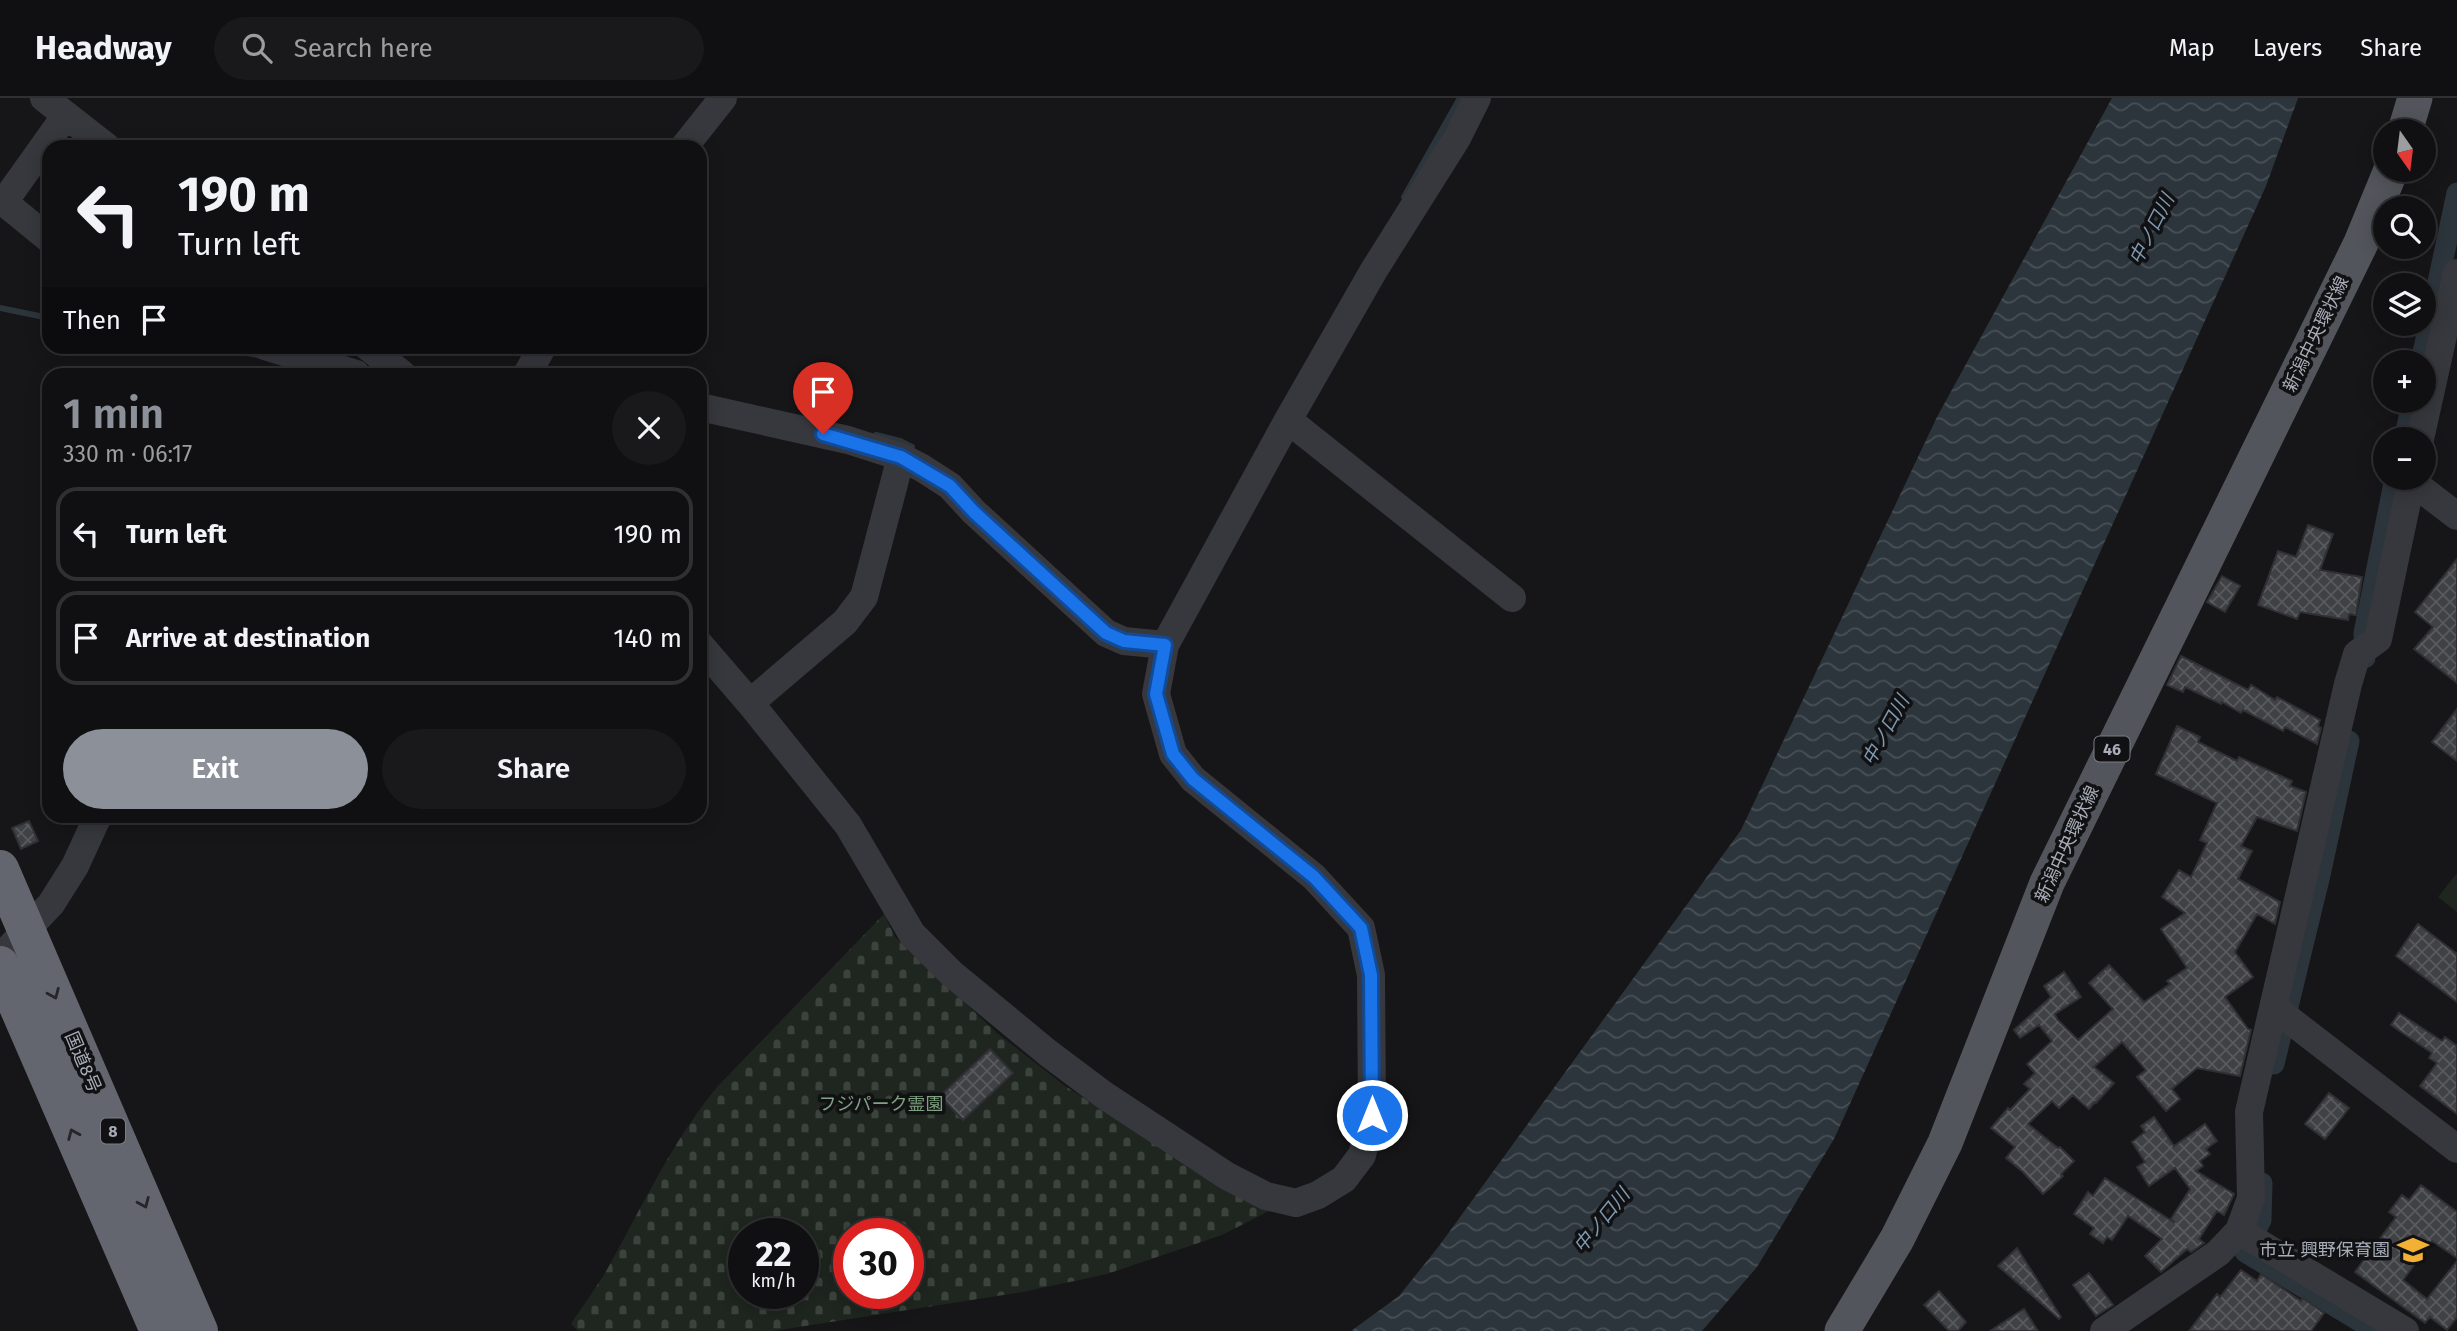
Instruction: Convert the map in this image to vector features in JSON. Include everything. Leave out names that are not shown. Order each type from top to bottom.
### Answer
[{"type":"highway","name":"国道8号","points":[[0,869],[199,1331]]},
{"type":"highway","name":"国道8号","points":[[0,965],[159,1331]]},
{"type":"main road","points":[[2409,119],[2415,98]]},
{"type":"main road","name":"新潟中央環状線","points":[[1842,1331],[1898,1240],[1945,1143],[2047,883],[2361,243],[2386,182]]},
{"type":"street","points":[[690,140],[723,98]]},
{"type":"street","points":[[707,653],[848,825],[912,934],[951,973],[1048,1053],[1227,1177],[1266,1196],[1296,1203],[1318,1195],[1344,1178],[1362,1155],[1372,1115],[1371,975],[1361,928],[1314,877],[1193,779],[1173,754],[1156,694],[1165,645],[1374,270],[1457,138],[1476,98]]},
{"type":"street","points":[[42,233],[2,201],[55,106],[98,140]]},
{"type":"street","points":[[2423,427],[2457,278]]},
{"type":"street","points":[[291,354],[336,368]]},
{"type":"street","points":[[377,354],[394,368]]},
{"type":"street","points":[[707,409],[848,440],[901,457],[950,486],[974,512],[1106,633],[1124,641],[1165,645]]},
{"type":"street","points":[[1289,420],[1512,598]]},
{"type":"street","points":[[750,703],[845,622],[864,597],[901,457]]},
{"type":"street","points":[[2104,1331],[2218,1253],[2239,1231],[2252,1198],[2249,1112],[2348,684],[2357,654],[2378,639],[2381,632],[2409,490]]},
{"type":"street","points":[[2425,490],[2457,516]]},
{"type":"street","points":[[0,958],[51,904],[75,866],[95,823]]},
{"type":"street","points":[[2273,1007],[2457,1149]]},
{"type":"street","points":[[2239,1231],[2405,1331]]},
{"type":"green space","points":[[2457,873],[2457,912],[2438,897]]},
{"type":"green space","name":"フジパーク霊園","points":[[884,914],[895,937],[997,1033],[1065,1086],[1204,1175],[1273,1209],[1222,1235],[1107,1274],[1023,1292],[924,1307],[924,1218],[833,1218],[833,1309],[914,1309],[773,1331],[578,1331],[571,1324],[605,1273],[672,1152],[717,1087]]},
{"type":"water","name":"中ノ口川","points":[[2112,98],[2298,98],[2266,186],[1834,1139],[1757,1267],[1702,1331],[1351,1331],[1399,1296],[1439,1246],[1741,830],[1937,417]]},
{"type":"building","points":[[2308,525],[2333,534],[2320,570],[2362,577],[2356,615],[2349,614],[2348,620],[2300,612],[2297,619],[2258,605],[2278,551],[2296,557]]},
{"type":"building","points":[[2457,559],[2457,683],[2414,649],[2433,627],[2415,612]]},
{"type":"building","points":[[2222,576],[2240,586],[2225,612],[2207,602]]},
{"type":"building","points":[[2181,656],[2248,690],[2251,685],[2275,700],[2277,697],[2320,720],[2317,744],[2285,727],[2283,731],[2243,710],[2241,713],[2185,687],[2183,692],[2167,685]]},
{"type":"building","points":[[2457,709],[2457,761],[2432,742]]},
{"type":"building","points":[[2177,726],[2200,737],[2198,742],[2237,761],[2239,757],[2292,781],[2290,786],[2306,792],[2297,831],[2257,817],[2241,846],[2252,851],[2238,879],[2280,902],[2275,924],[2257,914],[2235,952],[2253,977],[2225,997],[2251,1030],[2240,1076],[2197,1068],[2172,1089],[2180,1099],[2166,1111],[2137,1077],[2146,1070],[2122,1042],[2094,1067],[2114,1083],[2096,1103],[2089,1109],[2073,1095],[2059,1108],[2052,1101],[2028,1124],[2060,1147],[2074,1161],[2061,1174],[2063,1176],[2043,1194],[2006,1158],[2015,1147],[1991,1128],[2008,1108],[2010,1110],[2030,1089],[2024,1084],[2035,1073],[2027,1064],[2052,1041],[2039,1025],[2020,1038],[2014,1030],[2051,997],[2044,986],[2064,972],[2081,997],[2055,1014],[2078,1040],[2113,1009],[2089,983],[2109,965],[2144,1002],[2170,984],[2167,981],[2187,968],[2161,929],[2185,913],[2162,897],[2179,870],[2191,877],[2207,843],[2200,840],[2217,803],[2156,774]]},
{"type":"building","points":[[29,821],[38,841],[21,849],[12,828]]},
{"type":"building","points":[[2418,924],[2457,954],[2457,1002],[2396,956]]},
{"type":"building","points":[[2399,1013],[2442,1041],[2445,1037],[2457,1046],[2457,1114],[2420,1086],[2437,1063],[2429,1058],[2432,1053],[2391,1025]]},
{"type":"building","points":[[990,1049],[1013,1073],[963,1120],[940,1096]]},
{"type":"building","points":[[2329,1093],[2349,1108],[2325,1139],[2305,1124]]},
{"type":"building","points":[[2154,1117],[2174,1146],[2205,1124],[2217,1141],[2206,1149],[2210,1154],[2200,1161],[2203,1166],[2196,1171],[2234,1194],[2224,1215],[2217,1211],[2199,1239],[2204,1243],[2191,1252],[2187,1249],[2161,1272],[2145,1256],[2162,1239],[2128,1216],[2112,1240],[2107,1237],[2103,1243],[2090,1234],[2094,1228],[2074,1214],[2088,1192],[2093,1196],[2105,1178],[2175,1223],[2171,1219],[2190,1189],[2175,1168],[2149,1186],[2137,1167],[2145,1162],[2132,1142],[2145,1132],[2141,1126]]},
{"type":"building","points":[[2421,1185],[2457,1212],[2457,1258],[2432,1241],[2403,1280],[2427,1299],[2457,1261],[2457,1317],[2447,1330],[2430,1317],[2425,1323],[2355,1272],[2396,1217],[2389,1212],[2402,1195],[2409,1200]]},
{"type":"building","points":[[2017,1248],[2061,1317],[2059,1319],[1998,1266]]},
{"type":"building","points":[[2241,1270],[2257,1281],[2261,1274],[2324,1313],[2311,1331],[2189,1331],[2217,1294],[2220,1297]]},
{"type":"building","points":[[2089,1273],[2113,1305],[2096,1316],[2073,1285]]},
{"type":"building","points":[[1939,1291],[1966,1322],[1958,1331],[1949,1331],[1924,1305]]},
{"type":"building","points":[[2024,1309],[2038,1331],[1990,1331]]},
{"type":"waterway","points":[[1404,197],[1460,98]]},
{"type":"waterway","points":[[2424,350],[2457,193]]},
{"type":"waterway","points":[[0,308],[42,317]]},
{"type":"waterway","points":[[252,354],[263,356]]},
{"type":"waterway","points":[[2407,427],[2410,413]]},
{"type":"waterway","points":[[876,435],[912,447]]},
{"type":"waterway","points":[[2365,658],[2364,633],[2393,490]]},
{"type":"waterway","points":[[2274,1064],[2349,741]]},
{"type":"waterway","points":[[2262,1183],[2261,1220],[2245,1252],[2376,1331]]},
{"type":"place","name":"市立 興野保育園","points":[[2413,1250]]},
{"type":"route","points":[[823,434],[901,457],[922,468],[950,486],[974,512],[1106,633],[1124,641],[1165,645],[1156,694],[1173,754],[1193,779],[1314,877],[1361,928],[1371,975],[1372,1115]]}]
